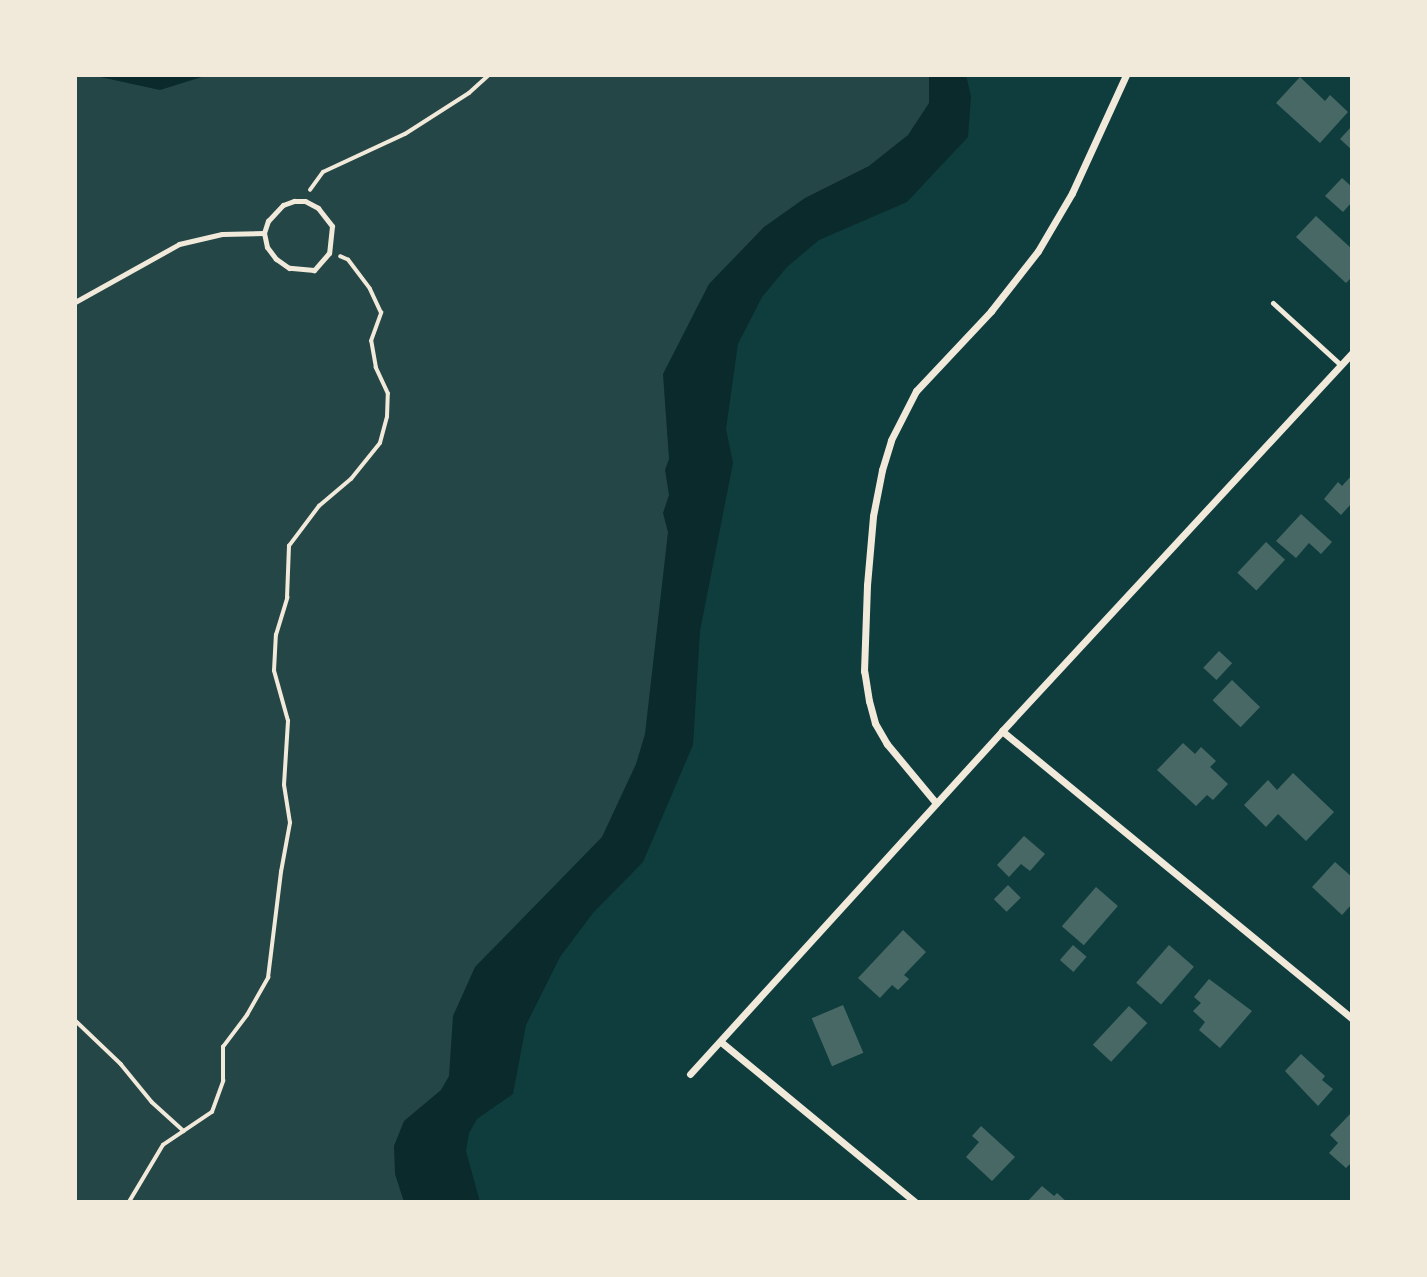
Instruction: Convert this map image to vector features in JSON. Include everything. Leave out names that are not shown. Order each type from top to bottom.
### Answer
[{"type":"street","points":[[936,803],[887,744],[875,723],[864,671],[873,516],[882,470],[891,440],[916,391],[991,311],[1038,251],[1072,193],[1126,75]]},
{"type":"street","points":[[690,1074],[1002,731],[1352,354]]},
{"type":"street","points":[[1002,731],[1352,1018]]},
{"type":"street","points":[[721,1042],[915,1202]]},
{"type":"lane","points":[[305,201],[318,208],[332,226],[330,253],[314,270],[289,268],[276,259],[267,247],[264,233],[268,221],[283,205],[305,201]]},
{"type":"lane","points":[[75,302],[179,244],[222,234],[264,233]]},
{"type":"lane","points":[[1273,303],[1341,365]]},
{"type":"path","points":[[305,201],[313,183],[323,172],[405,134],[469,93],[489,75]]},
{"type":"path","points":[[129,1202],[163,1145],[212,1112],[223,1081],[223,1047],[247,1015],[268,978],[290,823],[284,785],[288,722],[274,671],[276,635],[287,598],[289,546],[320,506],[351,479],[380,443],[387,417],[388,394],[376,368],[371,341],[381,313],[370,289],[348,260],[330,253]]},
{"type":"path","points":[[75,1020],[121,1063],[152,1102],[184,1130]]},
{"type":"shaded area","points":[[75,75],[946,75],[928,143],[738,283],[643,795],[547,919],[442,1202],[75,1202]]},
{"type":"shaded area","points":[[91,75],[208,75],[160,90]]},
{"type":"shaded area","points":[[929,75],[966,75],[971,96],[968,137],[907,202],[819,240],[787,267],[762,297],[738,344],[726,429],[733,463],[700,631],[693,745],[643,862],[593,913],[560,957],[526,1025],[513,1094],[477,1119],[469,1133],[466,1151],[480,1202],[404,1202],[395,1174],[394,1146],[404,1121],[441,1090],[449,1076],[453,1016],[475,967],[602,837],[636,764],[645,734],[668,532],[663,513],[669,495],[665,470],[669,459],[663,374],[709,284],[764,227],[805,198],[869,166],[908,135],[929,103]]},
{"type":"building","points":[[1300,77],[1325,101],[1330,95],[1348,112],[1320,143],[1276,103]]},
{"type":"building","points":[[1352,126],[1352,150],[1340,139]]},
{"type":"building","points":[[1342,178],[1352,187],[1352,202],[1343,212],[1325,196]]},
{"type":"building","points":[[1316,216],[1352,249],[1352,277],[1346,283],[1296,237]]},
{"type":"building","points":[[1352,475],[1352,503],[1341,515],[1324,499],[1338,482],[1342,486]]},
{"type":"building","points":[[1301,514],[1332,542],[1321,554],[1309,543],[1296,558],[1276,541]]},
{"type":"building","points":[[1266,542],[1285,560],[1256,590],[1237,573]]},
{"type":"building","points":[[1219,651],[1232,663],[1216,680],[1203,668]]},
{"type":"building","points":[[1232,680],[1260,707],[1241,727],[1213,700]]},
{"type":"building","points":[[1183,743],[1195,754],[1201,747],[1216,761],[1210,767],[1228,784],[1213,800],[1207,795],[1196,806],[1157,770]]},
{"type":"building","points":[[1293,773],[1334,812],[1306,841],[1278,814],[1266,827],[1244,805],[1268,780],[1277,790]]},
{"type":"building","points":[[1024,836],[1045,854],[1030,871],[1021,864],[1009,877],[997,865]]},
{"type":"building","points":[[1335,862],[1352,877],[1352,904],[1342,915],[1312,887]]},
{"type":"building","points":[[1008,885],[1021,898],[1007,912],[994,899]]},
{"type":"building","points":[[1096,887],[1118,906],[1084,945],[1062,926]]},
{"type":"building","points":[[903,930],[926,952],[904,975],[909,979],[898,990],[892,985],[880,998],[858,978]]},
{"type":"building","points":[[1073,945],[1087,957],[1073,972],[1060,960]]},
{"type":"building","points":[[1169,945],[1194,967],[1161,1004],[1136,983]]},
{"type":"building","points":[[1209,979],[1252,1011],[1220,1048],[1199,1030],[1205,1022],[1193,1011],[1201,1003],[1194,997]]},
{"type":"building","points":[[843,1005],[863,1053],[832,1066],[812,1018]]},
{"type":"building","points":[[1129,1006],[1147,1023],[1111,1062],[1093,1045]]},
{"type":"building","points":[[1301,1054],[1325,1076],[1322,1080],[1333,1089],[1318,1106],[1285,1071]]},
{"type":"building","points":[[1352,1112],[1352,1162],[1346,1168],[1329,1153],[1338,1143],[1330,1135]]},
{"type":"building","points":[[981,1126],[1015,1157],[992,1181],[966,1157],[979,1142],[972,1136]]},
{"type":"building","points":[[1042,1186],[1054,1196],[1057,1193],[1067,1202],[1027,1202]]}]
